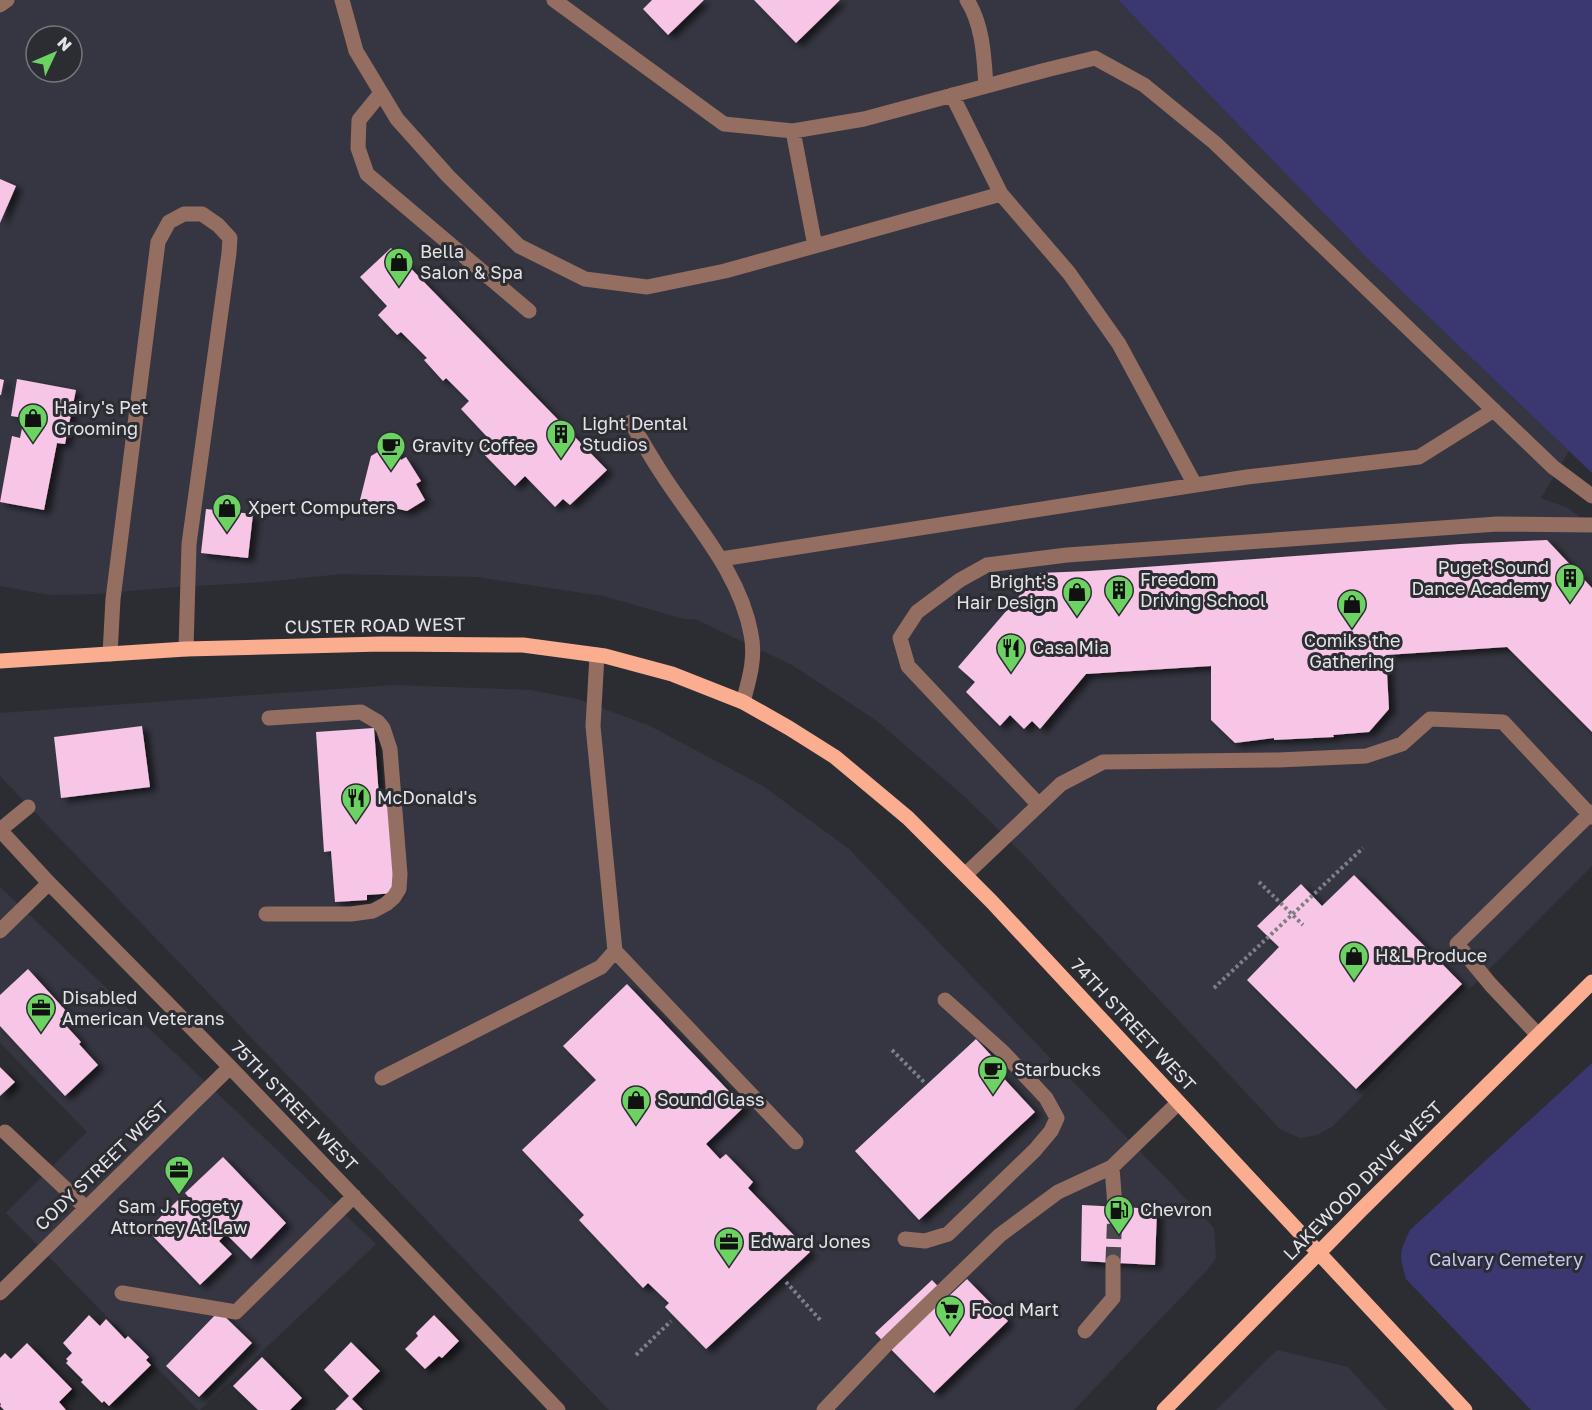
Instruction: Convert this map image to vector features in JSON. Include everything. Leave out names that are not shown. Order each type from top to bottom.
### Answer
[{"type":"main road","name":"CUSTER ROAD WEST","points":[[0,661],[186,649],[382,644],[516,644],[597,654],[672,674],[743,702]]},
{"type":"main road","name":"74TH STREET WEST","points":[[743,702],[835,757],[908,818],[966,874],[1465,1410]]},
{"type":"main road","name":"LAKEWOOD DRIVE WEST","points":[[1164,1410],[1318,1253],[1592,982]]},
{"type":"street","points":[[0,5],[7,0]]},
{"type":"street","points":[[342,0],[356,51],[397,119],[448,176],[519,246],[585,279],[647,287],[725,271],[1001,194]]},
{"type":"street","points":[[554,0],[724,124],[793,131],[864,119],[1095,58],[1144,85],[1215,143],[1553,467],[1592,496]]},
{"type":"street","points":[[967,0],[975,12],[987,86]]},
{"type":"street","points":[[381,93],[359,120],[358,148],[367,174],[529,311]]},
{"type":"street","points":[[952,95],[1001,194],[1069,273],[1119,344],[1195,485]]},
{"type":"street","points":[[793,131],[815,246]]},
{"type":"street","points":[[110,654],[113,599],[158,242],[170,222],[184,214],[202,214],[218,225],[230,238],[189,544],[186,649]]},
{"type":"street","points":[[721,559],[1247,477],[1419,457],[1494,410]]},
{"type":"street","points":[[631,422],[662,474],[721,559],[735,585],[752,636],[752,672],[743,702]]},
{"type":"street","points":[[1038,804],[908,666],[900,638],[917,612],[960,580],[987,565],[1067,555],[1497,524],[1590,527]]},
{"type":"street","points":[[597,654],[593,726],[615,951],[796,1142]]},
{"type":"street","points":[[266,914],[351,914],[373,911],[394,897],[399,890],[400,874],[390,749],[383,728],[378,722],[361,712],[269,718]]},
{"type":"street","points":[[966,874],[1061,784],[1103,762],[1278,760],[1366,756],[1402,744],[1430,719],[1503,722],[1591,815],[1456,945],[1538,1035]]},
{"type":"street","points":[[0,830],[28,807]]},
{"type":"street","name":"75TH STREET WEST","points":[[0,830],[354,1196],[550,1407]]},
{"type":"street","points":[[0,931],[50,883]]},
{"type":"street","points":[[382,1078],[601,967],[615,951]]},
{"type":"street","points":[[905,1239],[925,1241],[948,1234],[1035,1150],[1051,1131],[1057,1118],[1046,1098],[1010,1060],[945,1000]]},
{"type":"street","name":"CODY STREET WEST","points":[[0,1293],[231,1067]]},
{"type":"street","points":[[824,1410],[894,1336],[1000,1234],[1058,1192],[1112,1167],[1178,1103]]},
{"type":"street","points":[[5,1132],[86,1208]]},
{"type":"street","points":[[1112,1167],[1115,1207]]},
{"type":"street","points":[[122,1293],[236,1312],[354,1196]]},
{"type":"street","points":[[1085,1331],[1113,1298],[1113,1262]]},
{"type":"path","points":[[1214,988],[1363,848]]},
{"type":"path","points":[[1259,882],[1303,925]]},
{"type":"path","points":[[892,1050],[924,1082]]},
{"type":"path","points":[[786,1282],[822,1322]]},
{"type":"path","points":[[636,1355],[671,1322]]},
{"type":"shaded area","points":[[0,0],[1118,0],[1368,259],[1569,451],[1541,498],[1568,508],[1592,526],[1592,866],[1333,1126],[1317,1135],[1300,1138],[1280,1129],[1023,854],[965,797],[877,721],[792,665],[695,619],[684,619],[603,596],[477,577],[342,574],[97,594],[50,595],[0,586]]},
{"type":"shaded area","points":[[394,685],[531,690],[577,699],[648,725],[763,786],[849,849],[1214,1228],[1216,1258],[1074,1410],[609,1410],[0,776],[0,713]]},
{"type":"shaded area","points":[[0,887],[376,1244],[200,1410],[6,1213],[87,1132],[0,1043]]},
{"type":"shaded area","points":[[1277,1350],[1348,1367],[1387,1410],[1216,1410]]},
{"type":"green space","points":[[1118,0],[1592,0],[1592,473],[1368,259]]},
{"type":"green space","name":"Calvary Cemetery","points":[[1592,1063],[1592,1410],[1531,1410],[1406,1279],[1401,1259],[1402,1249],[1410,1230]]},
{"type":"building","points":[[652,0],[704,0],[668,35],[643,9]]},
{"type":"building","points":[[754,0],[840,0],[796,43]]},
{"type":"building","points":[[0,179],[16,186],[0,223]]},
{"type":"building","points":[[391,248],[607,470],[570,505],[563,499],[555,507],[525,476],[515,486],[480,450],[490,440],[461,409],[469,401],[446,378],[443,381],[424,360],[427,358],[401,332],[397,335],[378,315],[387,306],[360,277]]},
{"type":"building","points":[[0,379],[4,380],[1,395],[0,395]]},
{"type":"building","name":"Hairy's Pet Grooming","points":[[17,379],[76,390],[65,444],[57,443],[44,510],[0,502],[12,436],[20,438],[24,418],[11,416]]},
{"type":"building","name":"Gravity Coffee","points":[[391,444],[401,460],[406,457],[421,481],[416,484],[425,500],[407,511],[360,500],[371,456]]},
{"type":"building","name":"Xpert Computers","points":[[206,509],[253,514],[248,558],[201,553]]},
{"type":"building","points":[[1547,540],[1592,588],[1592,732],[1507,647],[1386,655],[1389,709],[1369,732],[1333,735],[1334,737],[1274,740],[1274,738],[1235,743],[1211,720],[1211,666],[1086,674],[1040,729],[1032,721],[1024,729],[1010,715],[1000,726],[966,692],[975,682],[958,667],[1039,573]]},
{"type":"building","points":[[142,726],[150,787],[61,798],[54,737]]},
{"type":"building","name":"McDonald's","points":[[374,728],[379,797],[389,796],[396,893],[367,895],[367,900],[335,902],[331,851],[324,852],[316,732]]},
{"type":"building","name":"H&L Produce","points":[[1354,875],[1462,984],[1356,1089],[1247,980],[1279,947],[1257,926],[1301,884],[1322,906]]},
{"type":"building","name":"Disabled American Veterans","points":[[28,969],[67,1012],[60,1019],[98,1065],[65,1096],[0,1026],[0,995]]},
{"type":"building","name":"Sound Glass","points":[[627,984],[744,1107],[706,1144],[720,1159],[726,1154],[753,1182],[748,1188],[810,1252],[706,1349],[665,1307],[669,1303],[648,1283],[643,1288],[579,1220],[584,1215],[522,1150],[596,1080],[563,1046]]},
{"type":"building","points":[[976,1039],[1002,1067],[997,1071],[1035,1112],[919,1220],[855,1151]]},
{"type":"building","points":[[0,1067],[15,1082],[0,1096]]},
{"type":"building","points":[[223,1157],[286,1223],[251,1259],[226,1234],[219,1241],[232,1254],[200,1285],[147,1230],[178,1200],[185,1208],[192,1201],[185,1193]]},
{"type":"building","name":"Chevron","points":[[1082,1205],[1157,1209],[1155,1265],[1081,1261]]},
{"type":"building","name":"Food Mart","points":[[967,1279],[1008,1321],[934,1393],[875,1333],[932,1280],[948,1297]]},
{"type":"building","points":[[219,1311],[252,1343],[199,1397],[166,1366]]},
{"type":"building","points":[[89,1315],[100,1326],[106,1319],[125,1339],[128,1336],[149,1357],[146,1360],[151,1365],[109,1406],[104,1401],[102,1403],[81,1382],[83,1380],[66,1363],[68,1361],[66,1359],[72,1353],[63,1343]]},
{"type":"building","points":[[434,1315],[459,1341],[442,1358],[439,1356],[425,1369],[405,1349],[418,1336],[416,1333]]},
{"type":"building","points":[[351,1342],[380,1371],[352,1399],[363,1410],[335,1410],[349,1396],[324,1370]]},
{"type":"building","points":[[27,1343],[72,1389],[59,1402],[66,1410],[4,1410],[0,1406],[0,1358],[5,1353],[11,1359]]},
{"type":"building","points":[[262,1357],[302,1398],[290,1410],[258,1410],[233,1386]]},
{"type":"tunnel","points":[[1113,1262],[1115,1207]]},
{"type":"place","name":"Bella Salon & Spa","points":[[399,288]]},
{"type":"place","name":"Hairy's Pet Grooming","points":[[33,444]]},
{"type":"place","name":"Light Dental Studios","points":[[561,460]]},
{"type":"place","name":"Gravity Coffee","points":[[391,472]]},
{"type":"place","name":"Xpert Computers","points":[[227,534]]},
{"type":"place","name":"Puget Sound Dance Academy","points":[[1570,604]]},
{"type":"place","name":"Freedom Driving School","points":[[1119,616]]},
{"type":"place","name":"Bright's Hair Design","points":[[1077,618]]},
{"type":"place","name":"Comiks the Gathering","points":[[1352,630]]},
{"type":"place","name":"Casa Mia","points":[[1011,674]]},
{"type":"place","name":"McDonald's","points":[[356,824]]},
{"type":"place","name":"H&L Produce","points":[[1354,982]]},
{"type":"place","name":"Disabled American Veterans","points":[[41,1034]]},
{"type":"place","name":"Starbucks","points":[[993,1096]]},
{"type":"place","name":"Sound Glass","points":[[636,1126]]},
{"type":"place","name":"Sam J. Fogety Attorney At Law","points":[[179,1196]]},
{"type":"place","name":"Chevron","points":[[1119,1236]]},
{"type":"place","name":"Edward Jones","points":[[729,1268]]},
{"type":"place","name":"Food Mart","points":[[950,1336]]}]
